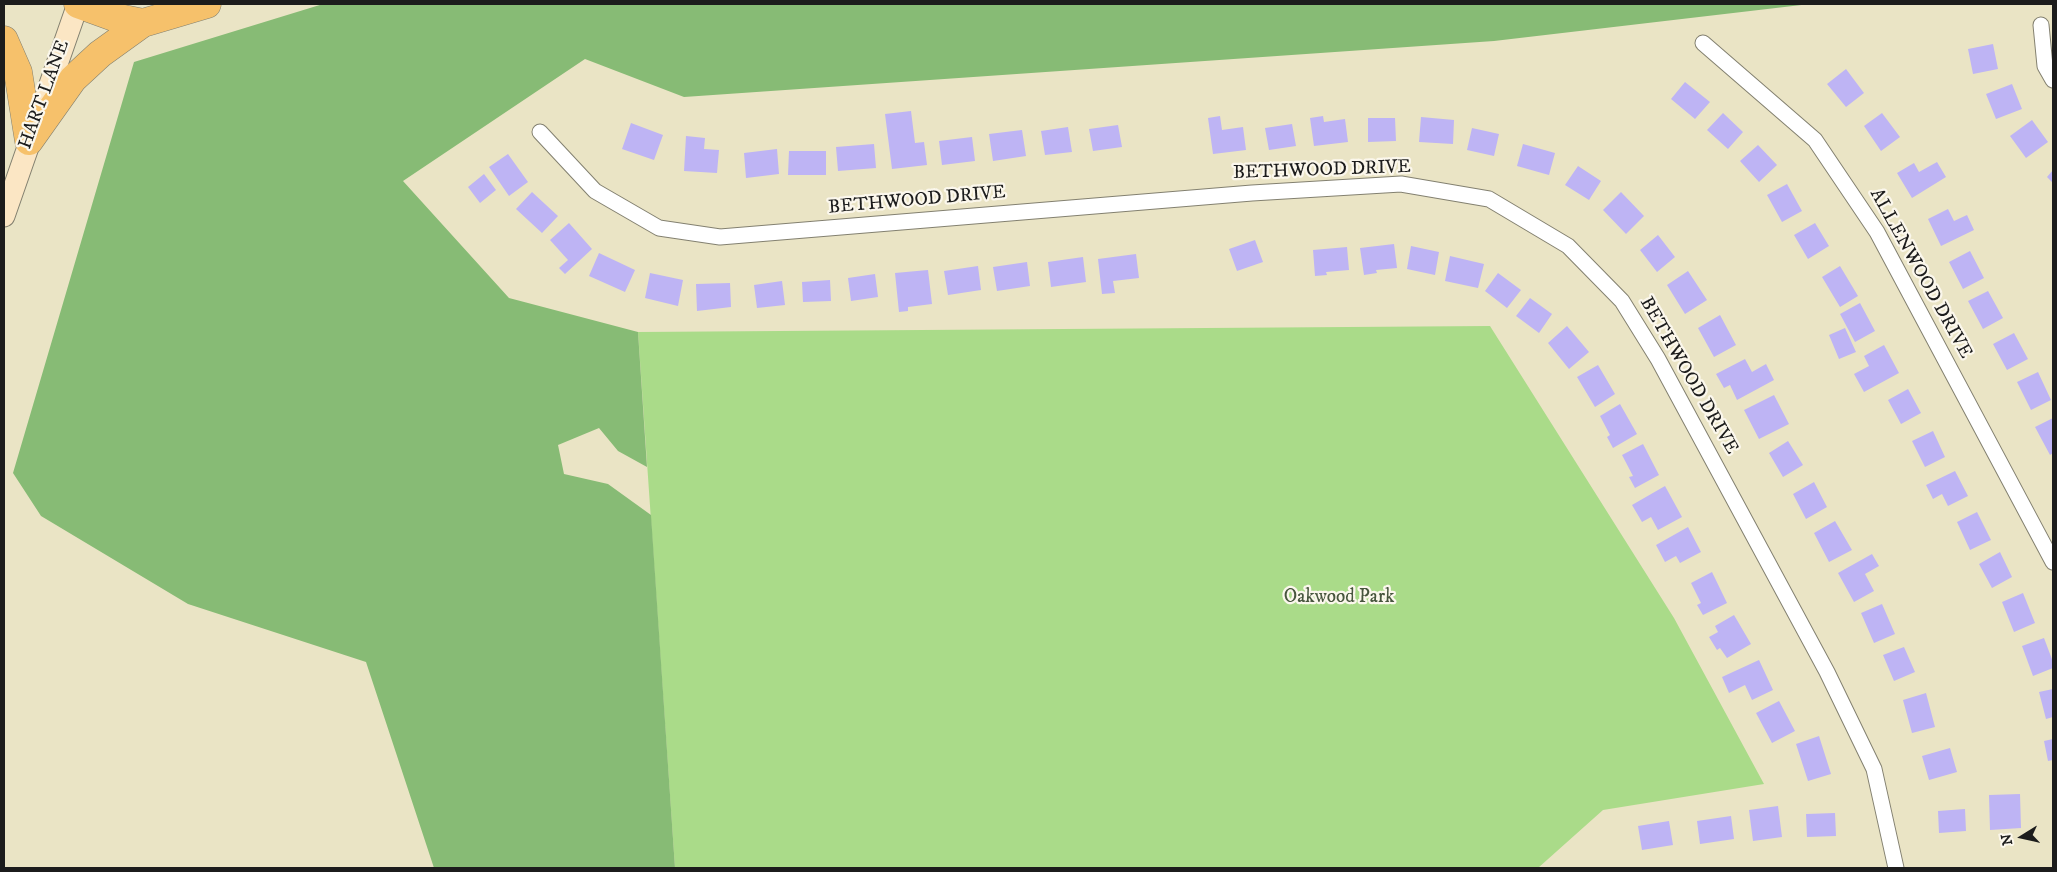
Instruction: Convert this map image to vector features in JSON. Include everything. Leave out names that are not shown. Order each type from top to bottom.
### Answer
[{"type":"highway","points":[[78,4],[114,17],[143,23]]},
{"type":"highway","points":[[29,141],[73,79],[100,54],[143,23],[207,4]]},
{"type":"highway","points":[[4,40],[18,72],[29,141]]},
{"type":"main road","name":"HART LANE","points":[[4,216],[78,4]]},
{"type":"street","points":[[2041,25],[2045,66],[2053,80]]},
{"type":"street","name":"ALLENWOOD DRIVE","points":[[1704,43],[1815,140],[1877,232],[2053,562]]},
{"type":"street","name":"BETHWOOD DRIVE","points":[[540,132],[595,191],[659,228],[720,237],[1252,193],[1401,184],[1489,199],[1568,246],[1622,301],[1658,360],[1827,672],[1874,769],[1896,868]]},
{"type":"green space","points":[[323,4],[1810,4],[1494,41],[684,97],[585,59],[403,181],[509,298],[638,332],[647,467],[618,451],[599,428],[558,445],[564,474],[608,484],[651,515],[675,868],[434,868],[366,662],[188,604],[41,516],[13,473],[134,62]]},
{"type":"green space","name":"Oakwood Park","points":[[1490,326],[1674,618],[1764,784],[1603,810],[1538,868],[675,868],[638,332]]},
{"type":"building","points":[[1993,44],[1998,69],[1973,74],[1968,49]]},
{"type":"building","points":[[1846,69],[1864,93],[1846,107],[1827,84]]},
{"type":"building","points":[[1685,82],[1710,102],[1695,119],[1671,99]]},
{"type":"building","points":[[2012,84],[2022,109],[1996,119],[1986,94]]},
{"type":"building","points":[[911,111],[915,143],[924,142],[927,165],[892,169],[885,114]]},
{"type":"building","points":[[1723,113],[1743,132],[1728,149],[1707,130]]},
{"type":"building","points":[[1882,113],[1900,137],[1881,151],[1864,126]]},
{"type":"building","points":[[1220,116],[1222,130],[1243,127],[1246,150],[1213,154],[1208,118]]},
{"type":"building","points":[[1323,116],[1324,122],[1345,119],[1348,142],[1314,146],[1310,118]]},
{"type":"building","points":[[1421,117],[1454,120],[1453,144],[1419,142]]},
{"type":"building","points":[[1368,118],[1395,118],[1396,141],[1368,142]]},
{"type":"building","points":[[2032,120],[2048,142],[2026,158],[2010,136]]},
{"type":"building","points":[[631,123],[663,135],[654,160],[622,149]]},
{"type":"building","points":[[1292,124],[1296,146],[1269,150],[1265,128]]},
{"type":"building","points":[[1118,125],[1122,147],[1093,151],[1089,129]]},
{"type":"building","points":[[1068,127],[1072,152],[1045,155],[1041,131]]},
{"type":"building","points":[[1472,128],[1499,134],[1494,156],[1467,150]]},
{"type":"building","points":[[1022,130],[1026,156],[993,161],[989,134]]},
{"type":"building","points":[[686,136],[705,138],[704,149],[719,150],[717,173],[684,171]]},
{"type":"building","points":[[972,137],[975,161],[942,165],[939,141]]},
{"type":"building","points":[[874,144],[876,168],[838,171],[836,147]]},
{"type":"building","points":[[1523,144],[1555,153],[1549,175],[1517,166]]},
{"type":"building","points":[[1758,145],[1777,165],[1759,182],[1740,161]]},
{"type":"building","points":[[777,149],[779,174],[746,178],[744,153]]},
{"type":"building","points":[[789,151],[826,151],[826,175],[788,175]]},
{"type":"building","points":[[508,154],[528,182],[509,196],[489,167]]},
{"type":"building","points":[[1937,162],[1946,177],[1912,198],[1897,173],[1914,163],[1919,172]]},
{"type":"building","points":[[1578,166],[1601,181],[1589,200],[1565,185]]},
{"type":"building","points":[[2053,170],[2053,183],[2047,177]]},
{"type":"building","points":[[484,174],[496,190],[480,203],[468,187]]},
{"type":"building","points":[[1787,184],[1802,211],[1782,222],[1767,195]]},
{"type":"building","points":[[532,192],[558,216],[542,233],[516,209]]},
{"type":"building","points":[[1621,192],[1644,216],[1626,234],[1603,210]]},
{"type":"building","points":[[1948,209],[1954,221],[1967,215],[1974,230],[1941,246],[1928,219]]},
{"type":"building","points":[[569,223],[592,249],[565,274],[559,268],[568,260],[550,240]]},
{"type":"building","points":[[1815,223],[1829,246],[1808,259],[1794,235]]},
{"type":"building","points":[[1658,235],[1675,257],[1657,272],[1640,250]]},
{"type":"building","points":[[1255,240],[1263,262],[1237,271],[1229,249]]},
{"type":"building","points":[[1394,244],[1397,268],[1376,270],[1377,273],[1364,275],[1360,248]]},
{"type":"building","points":[[1411,246],[1439,252],[1435,275],[1407,269]]},
{"type":"building","points":[[1347,247],[1349,270],[1326,272],[1327,275],[1315,276],[1313,250]]},
{"type":"building","points":[[1970,251],[1984,278],[1963,289],[1949,262]]},
{"type":"building","points":[[599,253],[635,270],[625,292],[589,276]]},
{"type":"building","points":[[1136,254],[1139,278],[1113,281],[1115,293],[1102,294],[1098,259]]},
{"type":"building","points":[[1450,256],[1484,264],[1478,288],[1445,281]]},
{"type":"building","points":[[1083,257],[1086,282],[1051,287],[1048,262]]},
{"type":"building","points":[[1027,262],[1030,286],[997,291],[993,267]]},
{"type":"building","points":[[978,266],[981,290],[948,295],[944,271]]},
{"type":"building","points":[[1840,266],[1858,296],[1840,307],[1822,277]]},
{"type":"building","points":[[928,270],[932,304],[908,307],[908,311],[899,312],[895,273]]},
{"type":"building","points":[[1688,271],[1707,300],[1685,314],[1667,285]]},
{"type":"building","points":[[650,273],[683,280],[678,306],[645,298]]},
{"type":"building","points":[[1498,273],[1521,290],[1507,308],[1485,291]]},
{"type":"building","points":[[875,274],[878,297],[851,301],[848,278]]},
{"type":"building","points":[[830,280],[831,301],[803,302],[802,282]]},
{"type":"building","points":[[782,281],[785,305],[757,308],[754,285]]},
{"type":"building","points":[[730,283],[731,307],[697,311],[696,284]]},
{"type":"building","points":[[1988,291],[2003,318],[1983,329],[1968,301]]},
{"type":"building","points":[[1530,298],[1552,314],[1539,333],[1516,316]]},
{"type":"building","points":[[1860,303],[1875,331],[1855,342],[1840,314]]},
{"type":"building","points":[[1720,315],[1736,345],[1714,357],[1698,328]]},
{"type":"building","points":[[1567,326],[1589,352],[1569,369],[1548,343]]},
{"type":"building","points":[[1845,328],[1856,352],[1839,359],[1829,335]]},
{"type":"building","points":[[2014,333],[2028,359],[2007,370],[1993,344]]},
{"type":"building","points":[[1884,345],[1899,373],[1864,392],[1854,374],[1869,366],[1864,356]]},
{"type":"building","points":[[1745,359],[1752,372],[1766,364],[1774,380],[1737,400],[1730,385],[1724,388],[1716,374]]},
{"type":"building","points":[[1598,365],[1615,394],[1595,407],[1577,377]]},
{"type":"building","points":[[2038,372],[2051,400],[2031,410],[2017,382]]},
{"type":"building","points":[[1908,389],[1921,413],[1901,424],[1888,400]]},
{"type":"building","points":[[1774,395],[1789,424],[1759,439],[1744,410]]},
{"type":"building","points":[[1620,404],[1637,434],[1613,448],[1607,437],[1610,435],[1600,416]]},
{"type":"building","points":[[2053,418],[2053,453],[2050,455],[2035,427]]},
{"type":"building","points":[[1933,431],[1945,457],[1925,467],[1912,441]]},
{"type":"building","points":[[1788,441],[1803,465],[1783,477],[1769,453]]},
{"type":"building","points":[[1643,444],[1659,475],[1635,488],[1629,477],[1633,476],[1622,455]]},
{"type":"building","points":[[1955,471],[1968,496],[1948,506],[1942,494],[1933,499],[1926,485]]},
{"type":"building","points":[[1814,482],[1827,507],[1806,519],[1793,494]]},
{"type":"building","points":[[1665,486],[1682,517],[1658,530],[1651,517],[1642,522],[1632,505]]},
{"type":"building","points":[[1977,512],[1991,540],[1970,550],[1957,522]]},
{"type":"building","points":[[1835,521],[1852,550],[1829,562],[1814,533]]},
{"type":"building","points":[[1688,527],[1701,552],[1680,563],[1676,556],[1665,562],[1656,545]]},
{"type":"building","points":[[2000,552],[2012,577],[1992,588],[1979,564]]},
{"type":"building","points":[[1872,554],[1879,566],[1865,574],[1874,591],[1854,602],[1838,573]]},
{"type":"building","points":[[1712,572],[1727,603],[1703,615],[1697,605],[1701,603],[1691,583]]},
{"type":"building","points":[[2023,593],[2035,623],[2014,632],[2002,602]]},
{"type":"building","points":[[1882,604],[1895,634],[1874,643],[1861,613]]},
{"type":"building","points":[[1734,615],[1751,644],[1727,658],[1720,648],[1717,650],[1709,637],[1718,632],[1715,626]]},
{"type":"building","points":[[2044,638],[2053,662],[2053,668],[2033,676],[2022,646]]},
{"type":"building","points":[[1904,647],[1915,672],[1894,681],[1883,655]]},
{"type":"building","points":[[1759,660],[1773,690],[1752,700],[1745,685],[1729,693],[1722,677]]},
{"type":"building","points":[[2053,689],[2053,717],[2046,719],[2039,692]]},
{"type":"building","points":[[1926,693],[1935,727],[1912,733],[1903,700]]},
{"type":"building","points":[[1779,701],[1795,731],[1772,743],[1756,713]]},
{"type":"building","points":[[1819,736],[1831,774],[1808,781],[1796,744]]},
{"type":"building","points":[[2053,739],[2053,760],[2048,761],[2044,741]]},
{"type":"building","points":[[1950,748],[1957,772],[1929,780],[1922,756]]},
{"type":"building","points":[[2020,794],[2021,828],[1990,830],[1989,795]]},
{"type":"building","points":[[1778,806],[1782,837],[1753,841],[1749,810]]},
{"type":"building","points":[[1965,809],[1966,831],[1939,833],[1938,811]]},
{"type":"building","points":[[1835,813],[1836,836],[1807,837],[1806,814]]},
{"type":"building","points":[[1731,816],[1734,839],[1700,844],[1697,821]]},
{"type":"building","points":[[1669,821],[1673,845],[1642,850],[1638,826]]}]
